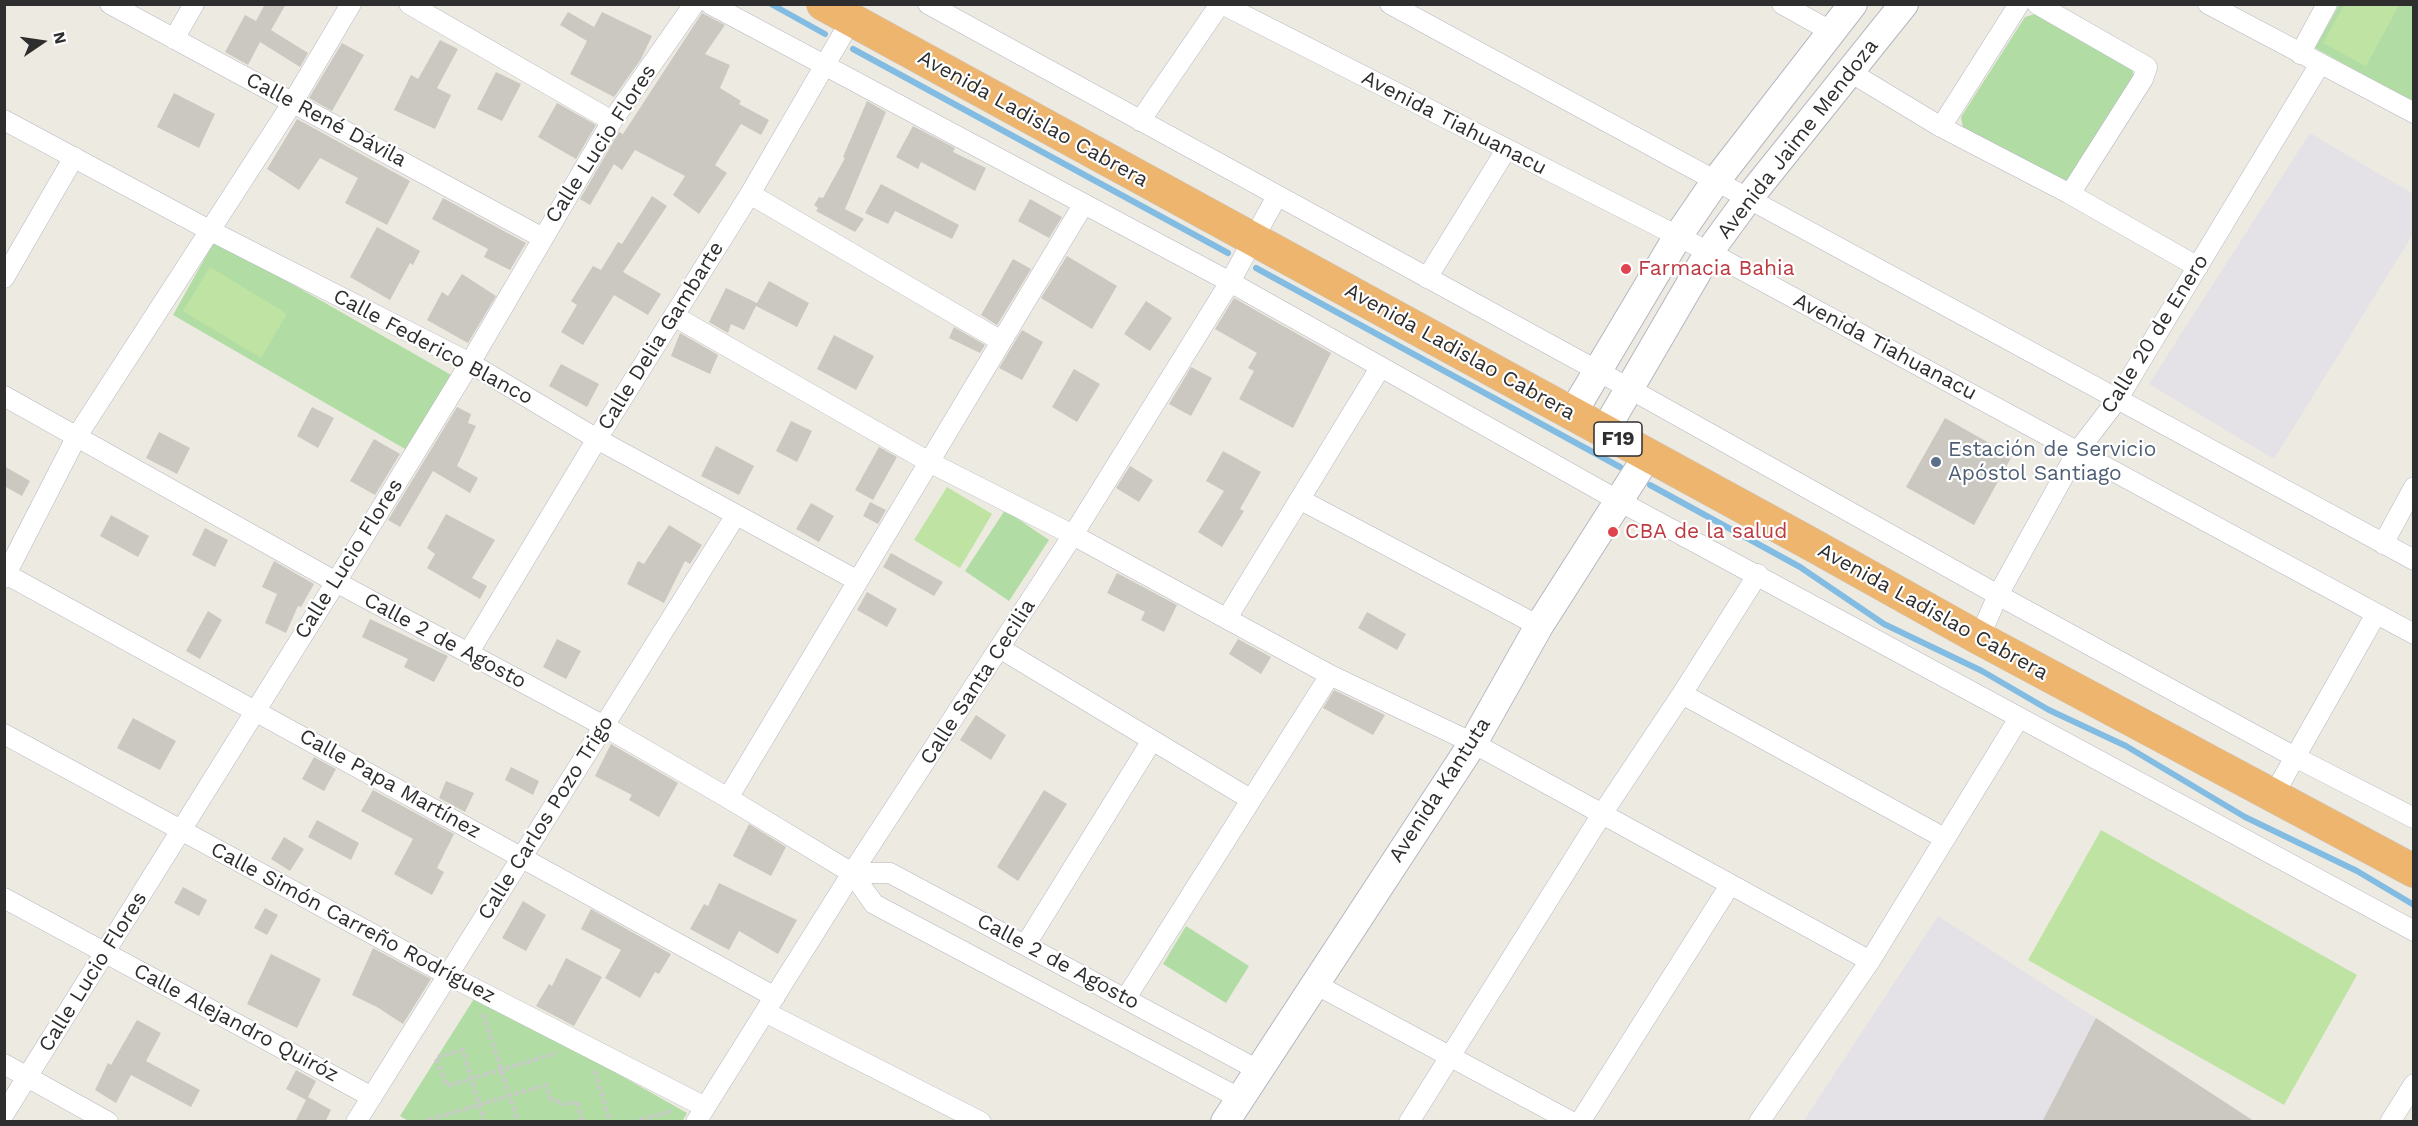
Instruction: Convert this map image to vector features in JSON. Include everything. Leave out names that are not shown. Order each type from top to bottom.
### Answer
[{"type":"highway","name":"Avenida Ladislao Cabrera","points":[[837,12],[1979,638],[2414,871]]},
{"type":"main road","name":"Avenida Jaime Mendoza","points":[[1572,414],[1678,236],[1715,182],[1853,4]]},
{"type":"main road","name":"Avenida Jaime Mendoza","points":[[1605,432],[1709,252],[1747,200],[1904,4]]},
{"type":"main road","name":"Avenida Kantuta","points":[[1232,1110],[1473,743],[1539,626],[1648,455]]},
{"type":"street","name":"Calle René Dávila","points":[[110,4],[542,237]]},
{"type":"street","points":[[174,39],[194,4]]},
{"type":"street","points":[[5,575],[77,435],[293,102],[351,4]]},
{"type":"street","points":[[409,4],[612,121]]},
{"type":"street","name":"Calle Lucio Flores","points":[[4,1114],[336,582],[470,363],[612,121],[694,4]]},
{"type":"street","points":[[710,4],[1230,282],[1619,501],[1758,574],[2414,931]]},
{"type":"street","points":[[928,4],[1598,371],[1998,595],[2293,756],[2414,818]]},
{"type":"street","points":[[1140,121],[1221,4]]},
{"type":"street","name":"Avenida Tiahuanacu","points":[[1221,4],[1709,252],[2414,634]]},
{"type":"street","points":[[1390,4],[1747,200],[2414,560]]},
{"type":"street","points":[[1782,4],[1832,32]]},
{"type":"street","points":[[1941,127],[2019,4]]},
{"type":"street","points":[[2037,4],[2138,60],[2146,67],[2144,79],[2070,194]]},
{"type":"street","points":[[2208,4],[2414,114]]},
{"type":"street","points":[[2300,54],[2327,4]]},
{"type":"street","name":"Calle Delia Gambarte","points":[[469,652],[826,66],[837,12]]},
{"type":"street","name":"Calle 20 de Enero","points":[[1979,638],[1998,595],[2078,452],[2118,400],[2320,64]]},
{"type":"street","points":[[1850,72],[1941,127],[2070,194],[2198,267]]},
{"type":"street","name":"Calle Federico Blanco","points":[[4,120],[208,230],[470,363],[597,439],[858,580]]},
{"type":"street","points":[[1427,278],[1506,150]]},
{"type":"street","points":[[4,278],[74,157]]},
{"type":"street","points":[[750,194],[1001,341]]},
{"type":"street","name":"Calle Santa Cecilia","points":[[701,1114],[852,873],[1074,535],[1230,282],[1277,196]]},
{"type":"street","points":[[728,798],[1083,205]]},
{"type":"street","points":[[674,316],[929,462],[1074,535],[1330,675],[1473,743],[1870,961]]},
{"type":"street","points":[[1227,618],[1380,368]]},
{"type":"street","name":"Calle 2 de Agosto","points":[[4,396],[336,582],[604,726],[728,798],[852,873],[874,904],[1232,1110]]},
{"type":"street","points":[[2383,544],[2414,487]]},
{"type":"street","points":[[1301,500],[1539,626]]},
{"type":"street","name":"Calle Carlos Pozo Trigo","points":[[356,1122],[736,515]]},
{"type":"street","points":[[1408,1122],[1602,814],[1758,574]]},
{"type":"street","name":"Calle Papa Martínez","points":[[5,575],[522,856],[770,1004],[981,1122]]},
{"type":"street","points":[[2273,796],[2293,756],[2376,614]]},
{"type":"street","points":[[1001,649],[1151,742],[1250,799]]},
{"type":"street","points":[[1126,998],[1330,675]]},
{"type":"street","points":[[1682,694],[1944,838]]},
{"type":"street","points":[[1759,1122],[1870,961],[2019,718]]},
{"type":"street","name":"Calle Simón Carreño Rodríguez","points":[[4,734],[701,1114]]},
{"type":"street","points":[[1026,944],[1151,742]]},
{"type":"street","name":"Calle 2 de Agosto","points":[[852,873],[890,873],[1258,1070]]},
{"type":"street","points":[[1580,1122],[1730,885]]},
{"type":"street","name":"Calle Alejandro Quiróz","points":[[4,898],[372,1096]]},
{"type":"street","points":[[1315,984],[1572,1122]]},
{"type":"street","points":[[4,1064],[108,1122]]},
{"type":"street","points":[[2390,1122],[2414,1084]]},
{"type":"path","points":[[480,1005],[518,1122]]},
{"type":"path","points":[[484,1122],[472,1079],[463,1050],[437,1058],[447,1086],[472,1079],[562,1051]]},
{"type":"path","points":[[595,1070],[610,1122]]},
{"type":"path","points":[[421,1122],[546,1085],[550,1098],[563,1104],[577,1102],[582,1122]]},
{"type":"path","points":[[633,1122],[679,1109]]},
{"type":"shaded area","points":[[2310,133],[2413,194],[2413,234],[2274,459],[2149,384]]},
{"type":"shaded area","points":[[1938,916],[2255,1121],[1803,1122]]},
{"type":"green space","points":[[2394,4],[2398,7],[2366,66],[2323,43],[2344,5]]},
{"type":"green space","points":[[2339,5],[2413,5],[2413,102],[2315,48]]},
{"type":"green space","points":[[2035,14],[2131,65],[2134,78],[2071,179],[2063,182],[1963,128],[1961,117],[2025,17]]},
{"type":"green space","points":[[215,240],[453,376],[412,453],[173,315]]},
{"type":"green space","points":[[210,267],[287,314],[261,358],[183,311]]},
{"type":"green space","points":[[947,487],[992,514],[960,568],[914,540]]},
{"type":"green space","points":[[1005,510],[1049,540],[1009,601],[965,571]]},
{"type":"green space","points":[[2101,830],[2357,975],[2284,1105],[2028,960]]},
{"type":"green space","points":[[1186,926],[1249,966],[1226,1003],[1163,964]]},
{"type":"green space","points":[[477,994],[687,1113],[682,1122],[410,1122],[400,1116]]},
{"type":"building","points":[[265,4],[286,4],[271,30],[308,53],[300,67],[260,42],[248,65],[225,52],[245,15],[256,21]]},
{"type":"building","points":[[568,12],[594,27],[602,12],[652,36],[641,59],[614,97],[570,74],[587,41],[560,25]]},
{"type":"building","points":[[702,13],[725,25],[705,54],[730,65],[720,88],[741,101],[739,104],[769,120],[761,135],[741,124],[715,165],[727,173],[699,214],[673,195],[685,176],[635,150],[622,170],[614,164],[590,205],[580,199],[619,132],[623,134]]},
{"type":"building","points":[[440,40],[458,49],[437,88],[451,95],[435,129],[394,110],[411,75],[418,79]]},
{"type":"building","points":[[342,43],[364,55],[332,111],[309,98]]},
{"type":"building","points":[[496,72],[521,84],[502,121],[477,109]]},
{"type":"building","points":[[174,93],[215,114],[199,148],[157,127]]},
{"type":"building","points":[[867,101],[886,112],[845,209],[864,219],[855,232],[816,211],[818,208],[814,205],[819,197],[823,198],[845,158],[843,157]]},
{"type":"building","points":[[557,103],[596,125],[576,159],[538,137]]},
{"type":"building","points":[[297,119],[410,181],[387,225],[345,203],[358,178],[320,158],[299,190],[267,169]]},
{"type":"building","points":[[913,126],[955,148],[953,152],[986,168],[975,191],[921,162],[918,169],[896,157]]},
{"type":"building","points":[[881,184],[959,225],[952,239],[895,211],[888,224],[865,213]]},
{"type":"building","points":[[652,196],[667,206],[623,272],[661,294],[648,315],[614,295],[583,345],[561,332],[577,305],[571,301],[593,266],[601,270],[618,242],[622,244]]},
{"type":"building","points":[[443,198],[526,243],[510,270],[484,257],[488,249],[432,219]]},
{"type":"building","points":[[1030,199],[1062,217],[1049,238],[1018,221]]},
{"type":"building","points":[[377,227],[420,251],[413,265],[410,263],[390,300],[350,277]]},
{"type":"building","points":[[1067,256],[1117,286],[1092,329],[1041,298]]},
{"type":"building","points":[[1013,259],[1031,269],[997,325],[981,315]]},
{"type":"building","points":[[462,274],[496,296],[468,343],[427,320],[442,292],[448,296]]},
{"type":"building","points":[[769,281],[809,303],[797,327],[756,306],[744,330],[731,324],[728,333],[709,322],[726,288],[757,303]]},
{"type":"building","points":[[1234,298],[1331,353],[1293,428],[1239,399],[1254,371],[1248,368],[1257,353],[1215,329]]},
{"type":"building","points":[[1146,301],[1172,318],[1150,351],[1124,334]]},
{"type":"building","points":[[954,327],[985,345],[980,353],[949,338]]},
{"type":"building","points":[[1022,330],[1043,342],[1022,380],[999,368]]},
{"type":"building","points":[[680,333],[718,355],[710,374],[671,356]]},
{"type":"building","points":[[834,335],[874,356],[856,390],[817,369]]},
{"type":"building","points":[[561,364],[599,384],[587,407],[549,386]]},
{"type":"building","points":[[1191,367],[1212,378],[1191,416],[1169,404]]},
{"type":"building","points":[[1074,369],[1100,384],[1077,422],[1052,407]]},
{"type":"building","points":[[312,407],[334,418],[318,448],[297,436]]},
{"type":"building","points":[[457,407],[471,414],[468,423],[476,426],[457,466],[478,478],[470,493],[433,471],[400,527],[388,520]]},
{"type":"building","points":[[1945,418],[2012,456],[1974,525],[1906,487]]},
{"type":"building","points":[[791,421],[812,431],[797,462],[776,451]]},
{"type":"building","points":[[159,432],[190,448],[177,474],[146,458]]},
{"type":"building","points":[[374,439],[400,454],[375,495],[350,481]]},
{"type":"building","points":[[716,446],[754,466],[739,495],[701,476]]},
{"type":"building","points":[[879,447],[897,457],[873,500],[855,490]]},
{"type":"building","points":[[1223,451],[1261,472],[1240,509],[1244,511],[1222,547],[1198,532],[1224,491],[1206,481]]},
{"type":"building","points":[[4,466],[30,481],[22,496],[4,486]]},
{"type":"building","points":[[1130,466],[1153,480],[1139,502],[1116,488]]},
{"type":"building","points":[[870,502],[886,510],[878,524],[863,516]]},
{"type":"building","points":[[811,503],[834,516],[819,542],[796,529]]},
{"type":"building","points":[[446,514],[495,540],[472,578],[487,586],[480,599],[427,568],[435,554],[427,548]]},
{"type":"building","points":[[111,515],[149,536],[138,557],[100,536]]},
{"type":"building","points":[[669,525],[702,545],[690,564],[685,561],[664,603],[627,584],[638,561],[644,564]]},
{"type":"building","points":[[205,528],[228,540],[215,567],[192,555]]},
{"type":"building","points":[[891,553],[943,582],[934,596],[883,567]]},
{"type":"building","points":[[274,561],[314,584],[301,607],[298,606],[286,633],[265,623],[277,594],[262,587]]},
{"type":"building","points":[[1117,573],[1177,605],[1164,632],[1141,620],[1145,612],[1107,593]]},
{"type":"building","points":[[867,592],[897,609],[887,627],[857,610]]},
{"type":"building","points":[[208,611],[222,620],[200,659],[186,651]]},
{"type":"building","points":[[1367,612],[1406,634],[1397,650],[1358,628]]},
{"type":"building","points":[[370,619],[448,656],[434,682],[404,667],[408,659],[362,637]]},
{"type":"building","points":[[557,639],[581,651],[566,679],[543,667]]},
{"type":"building","points":[[1238,639],[1271,657],[1261,674],[1229,654]]},
{"type":"building","points":[[1334,690],[1385,715],[1373,735],[1323,708]]},
{"type":"building","points":[[976,715],[1006,735],[991,760],[960,740]]},
{"type":"building","points":[[133,718],[176,741],[160,770],[117,748]]},
{"type":"building","points":[[611,744],[678,783],[659,817],[629,800],[632,795],[595,776]]},
{"type":"building","points":[[314,757],[336,769],[324,791],[302,779]]},
{"type":"building","points":[[511,767],[539,781],[533,795],[505,780]]},
{"type":"building","points":[[446,781],[474,793],[465,812],[439,798]]},
{"type":"building","points":[[373,790],[454,834],[437,868],[444,872],[432,895],[394,874],[413,839],[361,811]]},
{"type":"building","points":[[1044,790],[1067,804],[1018,881],[997,867]]},
{"type":"building","points":[[317,820],[359,843],[351,860],[308,837]]},
{"type":"building","points":[[749,824],[786,847],[771,876],[733,856]]},
{"type":"building","points":[[284,837],[304,849],[290,871],[271,859]]},
{"type":"building","points":[[719,883],[797,920],[778,954],[739,931],[729,950],[690,929],[704,904],[708,906]]},
{"type":"building","points":[[183,887],[207,900],[199,916],[174,903]]},
{"type":"building","points":[[523,901],[546,915],[526,951],[502,938]]},
{"type":"building","points":[[265,908],[278,915],[267,935],[254,928]]},
{"type":"building","points":[[591,909],[671,954],[659,974],[655,972],[640,998],[605,978],[621,950],[581,929]]},
{"type":"building","points":[[373,948],[431,979],[403,1024],[377,1007],[352,995]]},
{"type":"building","points":[[271,954],[321,979],[297,1028],[247,1004]]},
{"type":"building","points":[[566,958],[602,977],[574,1026],[536,1006],[549,984],[552,986]]},
{"type":"building","points":[[2096,1018],[2255,1122],[2042,1122]]},
{"type":"building","points":[[137,1020],[161,1033],[146,1061],[200,1090],[191,1107],[131,1075],[116,1103],[95,1090],[108,1063],[111,1065]]},
{"type":"building","points":[[296,1070],[316,1081],[308,1097],[331,1110],[325,1122],[295,1122],[306,1100],[286,1089]]},
{"type":"waterway","points":[[771,4],[825,34]]},
{"type":"waterway","points":[[853,49],[1228,253]]},
{"type":"waterway","points":[[1256,268],[1620,467]]},
{"type":"waterway","points":[[1650,485],[1800,567],[1884,624],[1982,671],[2049,710],[2126,746],[2245,817],[2357,871],[2414,905]]},
{"type":"place","name":"Farmacia Bahia","points":[[1626,269]]},
{"type":"place","name":"Estación de Servicio Apóstol Santiago","points":[[1936,462]]},
{"type":"place","name":"CBA de la salud","points":[[1613,532]]}]
